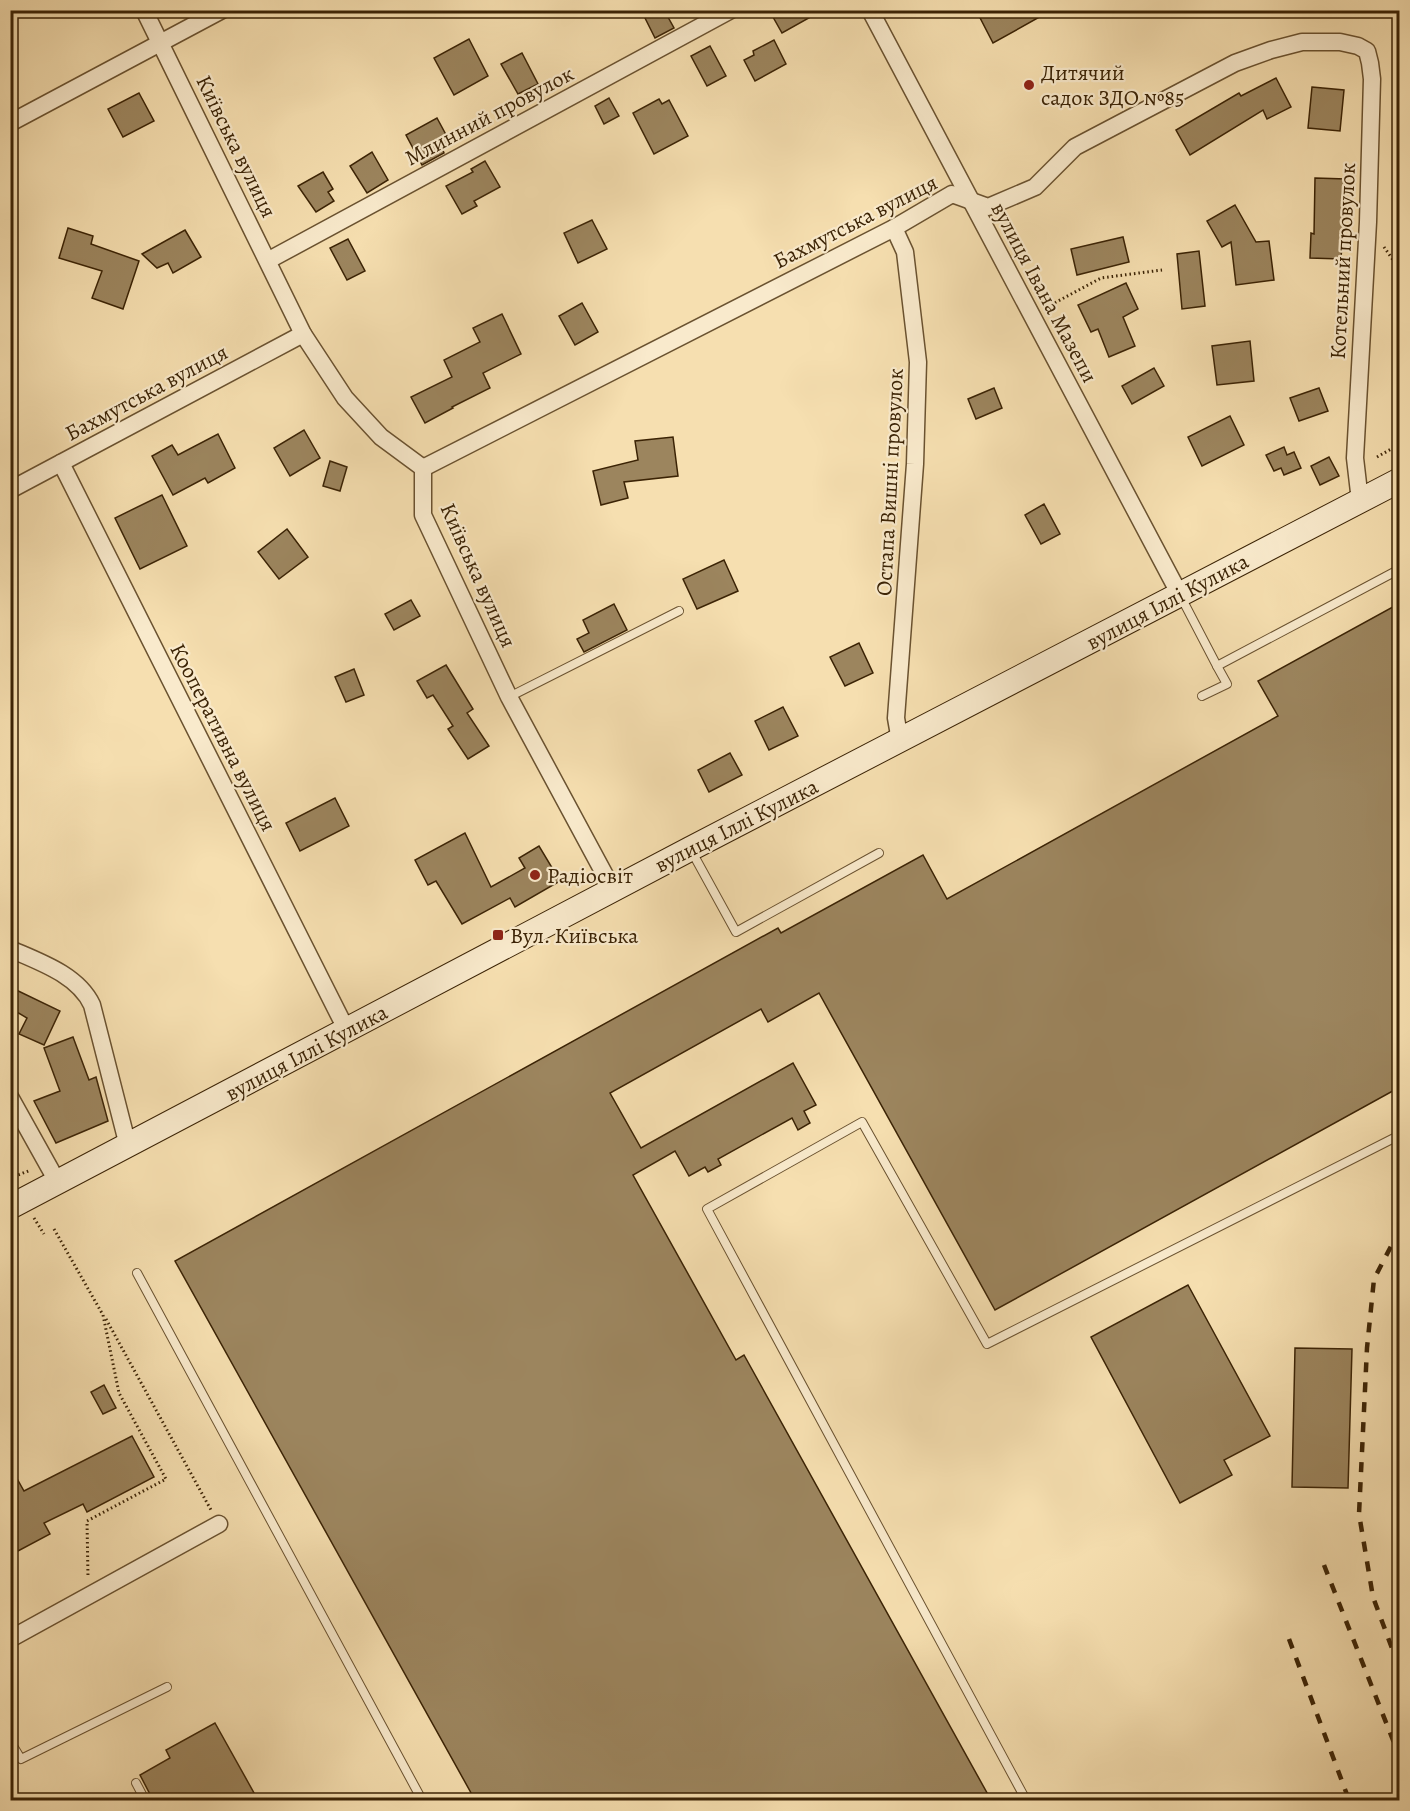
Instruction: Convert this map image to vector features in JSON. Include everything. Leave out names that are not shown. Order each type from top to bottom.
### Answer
[{"type":"street","name":"Київська вулиця","points":[[144,10],[303,334],[345,398],[381,437],[423,468],[423,515],[509,697],[613,890]]},
{"type":"street","points":[[10,123],[222,10]]},
{"type":"street","name":"Млинний провулок","points":[[268,260],[731,10]]},
{"type":"street","name":"вулиця Івана Мазепи","points":[[870,10],[1180,595]]},
{"type":"street","name":"Бахмутська вулиця","points":[[423,468],[894,228],[952,194],[988,207],[1035,187],[1075,147],[1235,63],[1302,42],[1341,42]]},
{"type":"street","name":"Котельний провулок","points":[[1341,42],[1367,51],[1372,79],[1368,222],[1355,458],[1360,501]]},
{"type":"street","name":"Остапа Вишні провулок","points":[[894,228],[905,252],[918,362],[915,464],[896,718],[900,741]]},
{"type":"street","name":"Бахмутська вулиця","points":[[10,490],[303,334]]},
{"type":"street","name":"Кооперативна вулиця","points":[[61,463],[347,1031]]},
{"type":"street","name":"вулиця Іллі Кулика","points":[[10,1207],[690,849],[1400,480]]},
{"type":"street","points":[[10,949],[62,974],[78,985],[87,995],[92,1005],[128,1146]]},
{"type":"street","points":[[10,1097],[58,1183]]},
{"type":"street","points":[[10,1639],[219,1524]]},
{"type":"lane","points":[[1217,666],[1400,569]]},
{"type":"lane","points":[[1180,595],[1227,684],[1202,696]]},
{"type":"lane","points":[[509,697],[679,611]]},
{"type":"lane","points":[[690,849],[736,932],[879,853]]},
{"type":"lane","points":[[1026,1800],[707,1209],[862,1122],[987,1344],[1400,1135]]},
{"type":"lane","points":[[137,1273],[422,1800]]},
{"type":"lane","points":[[10,1742],[21,1759],[167,1687]]},
{"type":"lane","points":[[136,1783],[145,1800]]},
{"type":"lane","points":[[10,1794],[14,1800]]},
{"type":"path","points":[[1032,315],[1101,278],[1162,270]]},
{"type":"path","points":[[1377,457],[1400,444]]},
{"type":"path","points":[[54,1229],[219,1524]]},
{"type":"path","points":[[88,1597],[87,1521],[166,1479],[120,1394],[103,1314]]},
{"type":"building","points":[[641,10],[664,10],[674,28],[655,38]]},
{"type":"building","points":[[785,10],[823,10],[782,33],[773,17]]},
{"type":"building","points":[[976,10],[1052,10],[993,43]]},
{"type":"building","points":[[469,39],[488,76],[454,95],[434,58]]},
{"type":"building","points":[[774,40],[786,64],[755,81],[744,60],[754,55],[753,51]]},
{"type":"building","points":[[710,46],[726,76],[707,86],[691,56]]},
{"type":"building","points":[[522,53],[538,84],[518,94],[501,64]]},
{"type":"building","points":[[1276,78],[1291,107],[1267,119],[1263,110],[1190,155],[1176,130],[1239,93],[1241,96]]},
{"type":"building","points":[[1312,87],[1344,90],[1340,131],[1308,128]]},
{"type":"building","points":[[139,93],[154,121],[123,137],[108,109]]},
{"type":"building","points":[[609,98],[619,116],[604,124],[595,106]]},
{"type":"building","points":[[659,99],[662,104],[669,100],[688,136],[654,154],[633,113]]},
{"type":"building","points":[[437,118],[451,144],[442,148],[444,153],[422,165],[406,135]]},
{"type":"building","points":[[372,152],[388,180],[367,193],[350,166]]},
{"type":"building","points":[[485,161],[500,187],[474,201],[477,206],[462,214],[446,186],[473,172],[471,169]]},
{"type":"building","points":[[323,172],[333,189],[328,192],[334,201],[316,212],[298,186]]},
{"type":"building","points":[[1315,178],[1346,179],[1341,259],[1310,258],[1311,233],[1314,234]]},
{"type":"building","points":[[1235,205],[1256,242],[1269,241],[1274,280],[1236,285],[1231,242],[1222,247],[1207,221]]},
{"type":"building","points":[[592,220],[607,249],[578,263],[564,233]]},
{"type":"building","points":[[68,228],[93,236],[91,244],[139,261],[123,309],[92,298],[102,271],[59,258]]},
{"type":"building","points":[[185,230],[201,257],[173,273],[168,263],[157,268],[142,254]]},
{"type":"building","points":[[1123,237],[1129,262],[1077,275],[1071,249]]},
{"type":"building","points":[[348,239],[365,271],[347,280],[330,248]]},
{"type":"building","points":[[1199,251],[1205,306],[1182,309],[1177,254]]},
{"type":"building","points":[[1126,283],[1138,309],[1123,317],[1135,346],[1109,357],[1098,329],[1091,332],[1078,305]]},
{"type":"building","points":[[582,303],[598,332],[575,345],[559,316]]},
{"type":"building","points":[[502,314],[521,354],[483,373],[490,388],[425,423],[411,397],[452,377],[444,360],[480,342],[473,328]]},
{"type":"building","points":[[1250,341],[1254,381],[1217,385],[1212,346]]},
{"type":"building","points":[[1154,368],[1164,386],[1132,404],[1122,386]]},
{"type":"building","points":[[994,388],[1002,408],[976,419],[968,399]]},
{"type":"building","points":[[1319,388],[1328,411],[1299,421],[1290,398]]},
{"type":"building","points":[[1230,416],[1244,445],[1202,466],[1188,437]]},
{"type":"building","points":[[304,430],[320,458],[290,476],[274,448]]},
{"type":"building","points":[[218,434],[235,468],[208,483],[205,478],[173,495],[152,456],[172,445],[178,455]]},
{"type":"building","points":[[673,437],[678,476],[624,482],[628,498],[601,505],[593,471],[638,460],[635,441]]},
{"type":"building","points":[[1284,447],[1287,455],[1294,452],[1301,468],[1284,475],[1281,468],[1274,471],[1266,455]]},
{"type":"building","points":[[1329,457],[1339,476],[1320,485],[1311,466]]},
{"type":"building","points":[[330,461],[347,467],[340,491],[323,486]]},
{"type":"building","points":[[162,495],[187,546],[140,569],[115,518]]},
{"type":"building","points":[[1044,504],[1060,534],[1041,544],[1025,515]]},
{"type":"building","points":[[287,529],[308,557],[279,579],[258,552]]},
{"type":"building","points":[[724,560],[738,591],[697,609],[683,579]]},
{"type":"building","points":[[411,600],[420,616],[394,630],[385,614]]},
{"type":"building","points":[[1400,603],[1400,1087],[995,1310],[819,993],[768,1022],[761,1009],[610,1093],[641,1148],[793,1063],[816,1105],[804,1111],[810,1123],[798,1130],[792,1118],[718,1159],[721,1165],[708,1172],[705,1167],[689,1176],[675,1151],[633,1175],[736,1360],[744,1355],[991,1800],[475,1800],[175,1261],[778,928],[781,933],[923,855],[947,899],[1278,716],[1258,681]]},
{"type":"building","points":[[614,604],[627,630],[584,652],[577,639],[589,633],[583,620]]},
{"type":"building","points":[[859,643],[873,673],[845,686],[830,657]]},
{"type":"building","points":[[446,665],[473,709],[467,713],[489,746],[468,759],[448,729],[453,726],[433,695],[427,698],[417,681]]},
{"type":"building","points":[[354,669],[364,695],[346,702],[335,677]]},
{"type":"building","points":[[783,707],[798,736],[769,750],[755,721]]},
{"type":"building","points":[[730,753],[742,775],[709,792],[698,770]]},
{"type":"building","points":[[335,798],[349,826],[300,851],[286,823]]},
{"type":"building","points":[[465,833],[491,887],[525,868],[519,858],[539,846],[560,881],[515,907],[510,898],[462,924],[436,881],[428,885],[415,860]]},
{"type":"building","points":[[10,987],[60,1011],[44,1045],[19,1034],[27,1018],[10,1008]]},
{"type":"building","points":[[73,1037],[89,1080],[96,1077],[108,1121],[56,1143],[34,1101],[60,1091],[44,1048]]},
{"type":"building","points":[[1188,1285],[1270,1436],[1224,1460],[1232,1475],[1180,1503],[1091,1337]]},
{"type":"building","points":[[1295,1348],[1352,1349],[1348,1488],[1292,1487]]},
{"type":"building","points":[[104,1385],[116,1408],[103,1414],[91,1392]]},
{"type":"building","points":[[132,1436],[154,1477],[87,1512],[83,1504],[44,1523],[50,1534],[18,1551],[10,1538],[10,1466],[24,1491]]},
{"type":"building","points":[[215,1723],[258,1800],[153,1800],[140,1775],[170,1758],[166,1750]]},
{"type":"railway","points":[[1400,1229],[1374,1279],[1367,1348],[1359,1514],[1373,1597],[1400,1670]]},
{"type":"railway","points":[[1324,1565],[1400,1758]]},
{"type":"railway","points":[[1289,1639],[1349,1800]]},
{"type":"place","name":"Дитячий садок ЗДО №85","points":[[1029,85]]},
{"type":"place","name":"Радіосвіт","points":[[535,875]]},
{"type":"place","name":"Вул. Київська","points":[[498,935]]}]
